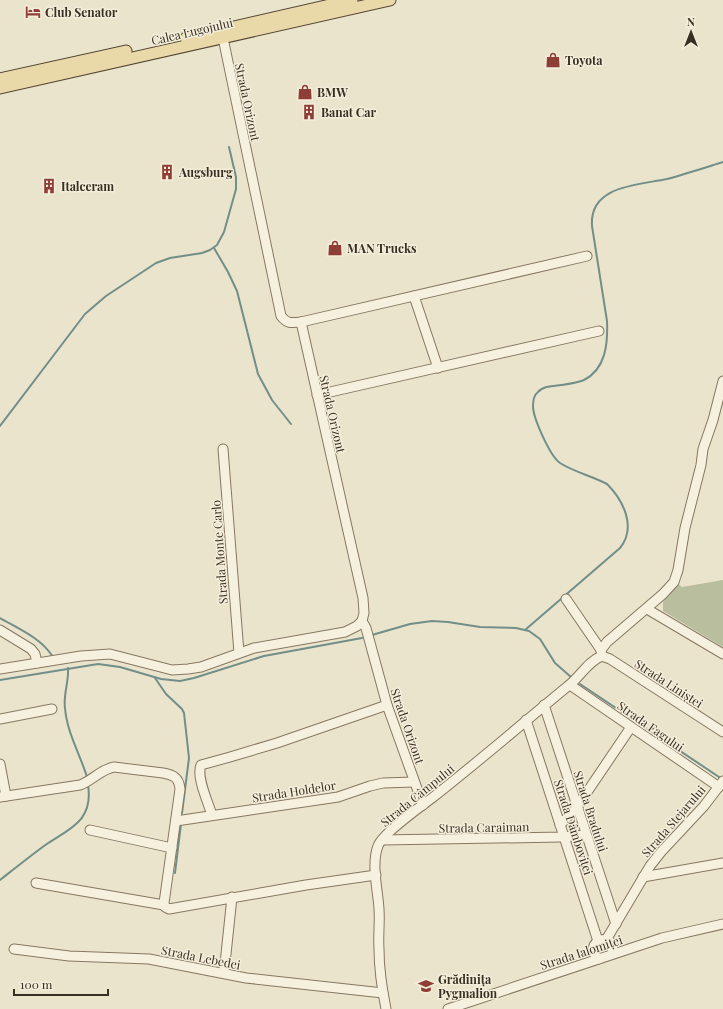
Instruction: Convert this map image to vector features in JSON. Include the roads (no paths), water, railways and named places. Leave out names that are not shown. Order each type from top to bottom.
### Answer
[{"type":"main road","name":"Calea Lugojului","points":[[0,79],[352,0]]},
{"type":"main road","name":"Calea Lugojului","points":[[0,88],[390,0]]},
{"type":"street","name":"Strada Orizont","points":[[223,38],[281,316],[290,324],[301,322],[363,598],[364,613],[362,621],[366,628],[386,705],[423,805]]},
{"type":"street","points":[[301,322],[587,256]]},
{"type":"street","points":[[414,296],[438,368]]},
{"type":"street","points":[[317,395],[599,330]]},
{"type":"street","name":"Strada Câmpului","points":[[386,1009],[379,961],[378,933],[380,921],[376,876],[377,850],[382,840],[570,685],[601,653],[607,642],[647,609],[674,582],[678,570],[688,511],[701,465],[703,449],[713,420],[723,381]]},
{"type":"street","name":"Strada Monte Carlo","points":[[224,449],[239,653]]},
{"type":"street","points":[[566,599],[601,653]]},
{"type":"street","points":[[647,609],[723,654]]},
{"type":"street","points":[[0,669],[81,656],[110,654],[172,670],[201,667],[239,653],[282,642],[345,632],[357,626],[362,621]]},
{"type":"street","points":[[0,630],[31,649],[35,654],[37,663]]},
{"type":"street","name":"Strada Liniștei","points":[[601,653],[723,732]]},
{"type":"street","name":"Strada Fagului","points":[[570,685],[631,727],[721,784]]},
{"type":"street","points":[[212,815],[200,776],[199,769],[201,764],[230,758],[386,705]]},
{"type":"street","name":"Strada Bradului","points":[[544,706],[616,924]]},
{"type":"street","points":[[0,719],[52,709]]},
{"type":"street","name":"Strada Dâmboviței","points":[[526,720],[560,824],[602,940]]},
{"type":"street","points":[[560,824],[577,807],[631,727]]},
{"type":"street","points":[[0,764],[3,796],[80,785],[107,769],[114,767],[170,774],[178,779],[180,785],[164,905]]},
{"type":"street","name":"Strada Holdelor","points":[[176,821],[338,797],[383,783],[414,782]]},
{"type":"street","name":"Strada Stejarului","points":[[602,940],[616,924],[643,877],[661,852],[704,806],[721,784]]},
{"type":"street","points":[[90,830],[172,848]]},
{"type":"street","name":"Strada Caraiman","points":[[382,840],[565,837],[586,835]]},
{"type":"street","points":[[643,877],[723,863]]},
{"type":"street","points":[[36,882],[164,905],[166,908],[171,909],[306,885],[376,876]]},
{"type":"street","points":[[224,973],[232,897]]},
{"type":"street","name":"Strada Ialomiței","points":[[448,1009],[662,938],[723,924]]},
{"type":"street","points":[[599,958],[595,955],[593,950],[594,945],[602,940],[611,943],[614,948],[612,954]]},
{"type":"street","name":"Strada Lebedei","points":[[14,949],[69,956],[149,959],[246,978],[383,993]]},
{"type":"waterway","points":[[0,426],[85,314],[106,296],[156,263],[170,258],[202,253],[217,245],[224,232],[236,189],[236,177],[229,147]]},
{"type":"waterway","points":[[525,630],[620,548],[625,540],[627,531],[628,523],[626,514],[613,490],[607,484],[565,466],[556,459],[543,436],[536,419],[533,406],[536,395],[540,390],[584,380],[597,369],[604,355],[607,338],[607,321],[592,226],[593,212],[599,202],[607,195],[618,189],[667,179],[723,162]]},
{"type":"waterway","points":[[214,248],[237,291],[258,374],[272,400],[291,424]]},
{"type":"waterway","points":[[0,618],[36,639],[53,657]]},
{"type":"waterway","points":[[372,635],[410,624],[432,621],[480,627],[516,628],[529,631],[540,639],[555,663],[571,677]]},
{"type":"waterway","points":[[0,680],[98,664],[120,667],[161,679],[180,681],[264,656],[362,638]]},
{"type":"waterway","points":[[68,668],[65,698],[66,717],[71,735],[87,777]]},
{"type":"waterway","points":[[155,678],[166,694],[182,709],[184,713],[189,758],[182,813]]},
{"type":"waterway","points":[[580,684],[722,779]]},
{"type":"waterway","points":[[0,880],[77,823],[87,808],[89,798],[88,785]]},
{"type":"waterway","points":[[175,873],[181,824]]},
{"type":"place","name":"Club Senator","points":[[33,12]]},
{"type":"place","name":"Toyota","points":[[553,60]]},
{"type":"place","name":"BMW","points":[[305,92]]},
{"type":"place","name":"Banat Car","points":[[309,112]]},
{"type":"place","name":"Augsburg","points":[[167,172]]},
{"type":"place","name":"Italceram","points":[[49,186]]},
{"type":"place","name":"MAN Trucks","points":[[335,248]]},
{"type":"place","name":"Grădinița Pygmalion","points":[[426,986]]}]
